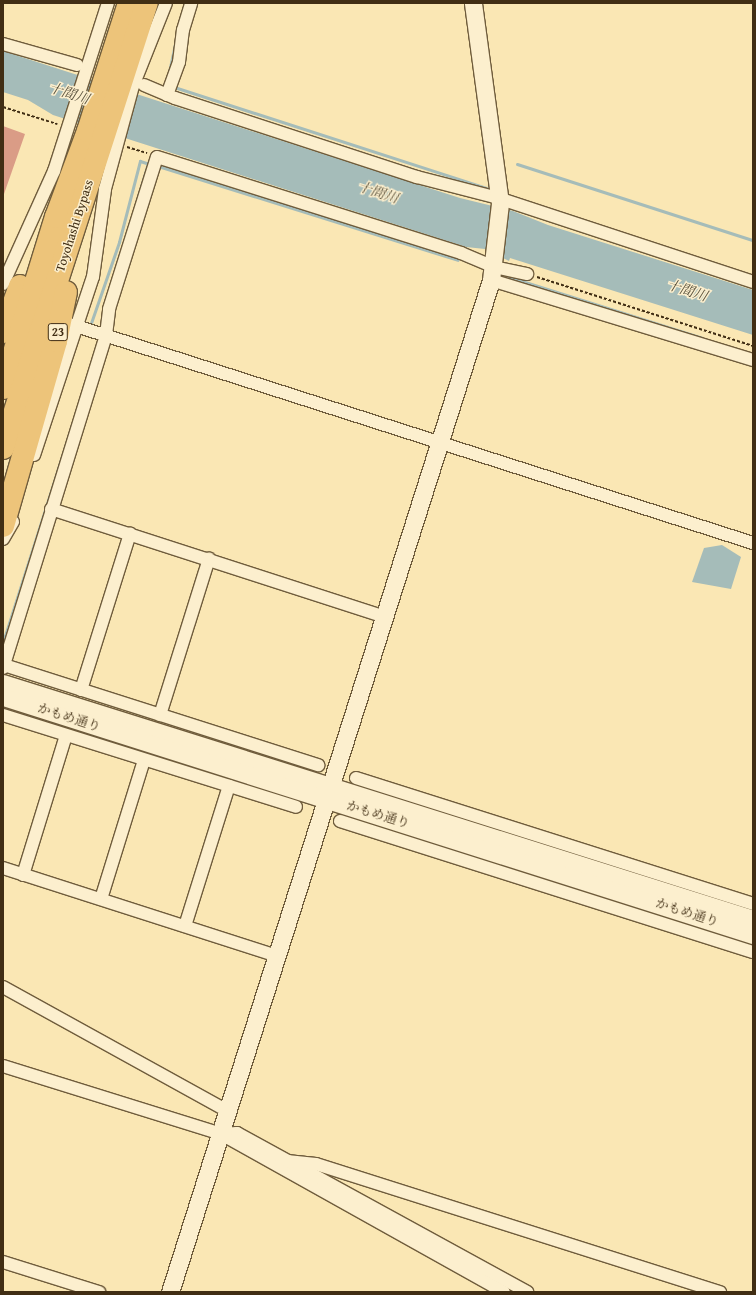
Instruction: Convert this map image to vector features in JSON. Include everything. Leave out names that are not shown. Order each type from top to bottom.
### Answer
[{"type":"highway","name":"Toyohashi Bypass","points":[[3,448],[103,136],[111,78],[129,3]]},
{"type":"highway","name":"Toyohashi Bypass","points":[[111,78],[147,3]]},
{"type":"highway","name":"Toyohashi Bypass","points":[[3,388],[56,218],[103,136]]},
{"type":"highway","name":"23","points":[[3,526],[56,341],[67,287],[103,136]]},
{"type":"highway","points":[[3,332],[26,272],[56,218]]},
{"type":"street","points":[[3,539],[12,523],[73,325],[93,277],[105,189],[103,136],[111,78],[108,3]]},
{"type":"street","points":[[111,78],[166,3]]},
{"type":"street","points":[[167,95],[179,62],[183,30],[192,3]]},
{"type":"street","points":[[170,1292],[442,443],[493,269],[499,200],[473,3]]},
{"type":"street","points":[[3,44],[167,95],[417,177],[499,200],[753,282]]},
{"type":"street","points":[[3,284],[54,171],[103,136]]},
{"type":"street","points":[[296,807],[229,786],[192,750],[160,715],[3,667],[106,335],[110,309],[157,157],[461,253],[493,269],[753,360]]},
{"type":"street","points":[[493,269],[527,274]]},
{"type":"street","points":[[73,325],[753,543]]},
{"type":"street","points":[[51,509],[386,617]]},
{"type":"street","points":[[81,690],[130,534]]},
{"type":"street","points":[[160,715],[209,559]]},
{"type":"street","name":"かもめ通り","points":[[3,683],[192,750]]},
{"type":"street","name":"かもめ通り","points":[[3,697],[192,750],[329,793],[753,918]]},
{"type":"street","points":[[3,715],[144,760],[192,750],[318,765]]},
{"type":"street","points":[[23,874],[66,735]]},
{"type":"street","points":[[101,899],[144,760]]},
{"type":"street","points":[[356,778],[686,897],[753,904]]},
{"type":"street","points":[[185,926],[229,786]]},
{"type":"street","points":[[340,821],[753,952]]},
{"type":"street","points":[[3,868],[277,956]]},
{"type":"street","points":[[676,928],[686,897]]},
{"type":"street","name":"かもめ通り","points":[[686,897],[753,935]]},
{"type":"street","points":[[3,987],[228,1111]]},
{"type":"street","points":[[3,1066],[221,1134],[504,1292]]},
{"type":"street","points":[[221,1134],[236,1133],[527,1292]]},
{"type":"street","points":[[287,1161],[316,1164],[720,1292]]},
{"type":"street","points":[[3,1262],[99,1292]]},
{"type":"path","points":[[3,106],[57,124]]},
{"type":"path","points":[[103,136],[157,157]]},
{"type":"path","points":[[527,274],[753,346]]},
{"type":"water","name":"十間川","points":[[3,51],[460,198],[513,211],[548,225],[753,290],[753,335],[510,258],[509,261],[485,249],[466,247],[53,115],[28,100],[3,92]]},
{"type":"water","points":[[722,545],[741,557],[731,589],[692,582],[704,548]]},
{"type":"building","points":[[3,126],[25,134],[4,194],[3,194]]},
{"type":"waterway","points":[[169,72],[177,34]]},
{"type":"waterway","points":[[174,87],[486,188]]},
{"type":"waterway","points":[[91,323],[119,242],[140,161],[152,165]]},
{"type":"waterway","points":[[130,223],[148,163]]},
{"type":"waterway","points":[[517,164],[753,240]]},
{"type":"waterway","points":[[158,166],[458,260]]},
{"type":"waterway","points":[[509,277],[702,338]]},
{"type":"waterway","points":[[3,642],[76,412]]}]
